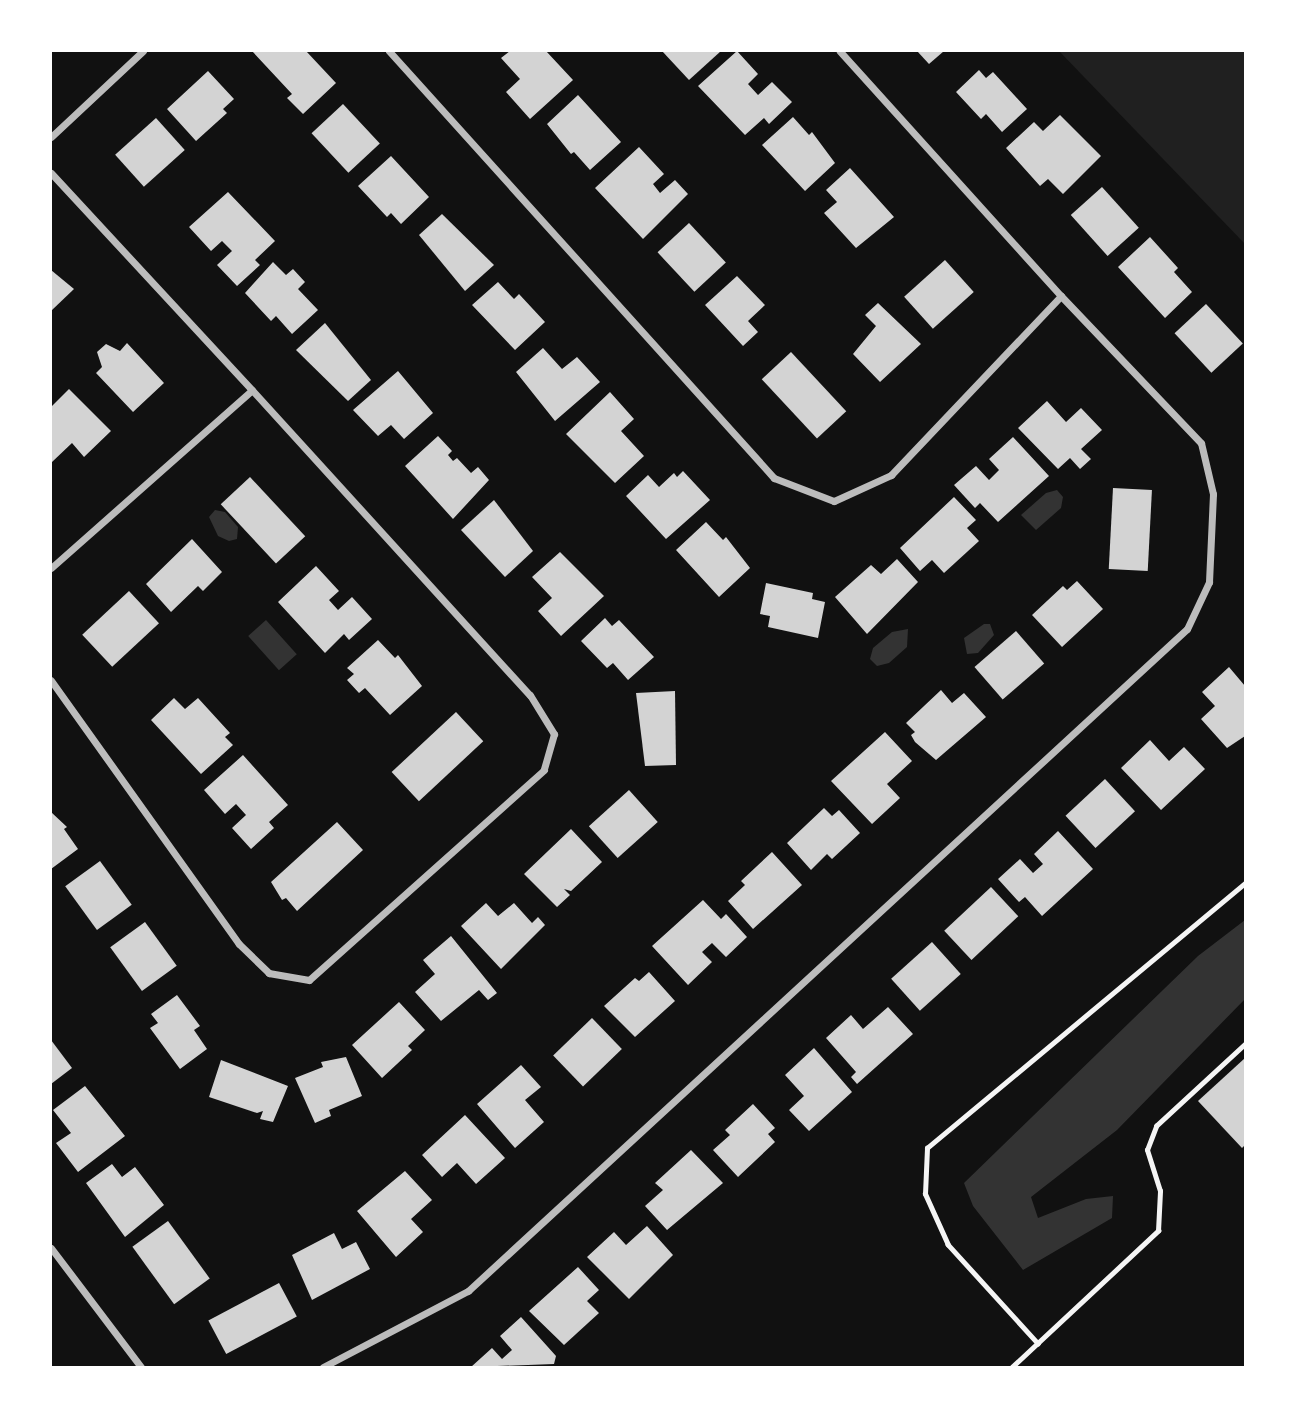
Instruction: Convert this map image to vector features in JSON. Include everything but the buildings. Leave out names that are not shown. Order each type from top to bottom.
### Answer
[{"type":"street","points":[[51,137],[143,51]]},
{"type":"street","points":[[389,51],[774,478],[834,501],[891,475],[1061,296]]},
{"type":"street","points":[[323,1367],[468,1291],[1187,629],[1209,582],[1213,494],[1200,443],[1061,296],[840,51]]},
{"type":"street","points":[[51,173],[530,695],[554,734],[544,770],[309,980],[269,973],[239,944],[51,680]]},
{"type":"street","points":[[51,568],[252,390]]},
{"type":"street","points":[[51,1248],[141,1367]]},
{"type":"path","points":[[1038,1344],[948,1245],[925,1194],[927,1148],[1245,883]]},
{"type":"path","points":[[1012,1367],[1158,1231],[1160,1191],[1147,1150],[1156,1126],[1245,1045]]},
{"type":"shaded area","points":[[1059,51],[1245,51],[1245,244]]},
{"type":"shaded area","points":[[1057,490],[1063,497],[1061,508],[1036,530],[1021,515],[1046,493]]},
{"type":"shaded area","points":[[215,510],[225,512],[238,527],[237,539],[229,541],[218,536],[209,517]]},
{"type":"shaded area","points":[[266,620],[297,654],[279,670],[248,636]]},
{"type":"shaded area","points":[[984,624],[990,624],[994,635],[978,653],[967,654],[964,638]]},
{"type":"shaded area","points":[[908,629],[907,647],[889,663],[877,666],[870,659],[873,648],[892,632]]},
{"type":"shaded area","points":[[1245,920],[1245,999],[1117,1130],[1031,1197],[1038,1218],[1086,1199],[1113,1196],[1112,1218],[1023,1270],[973,1206],[964,1183],[1198,956]]}]
